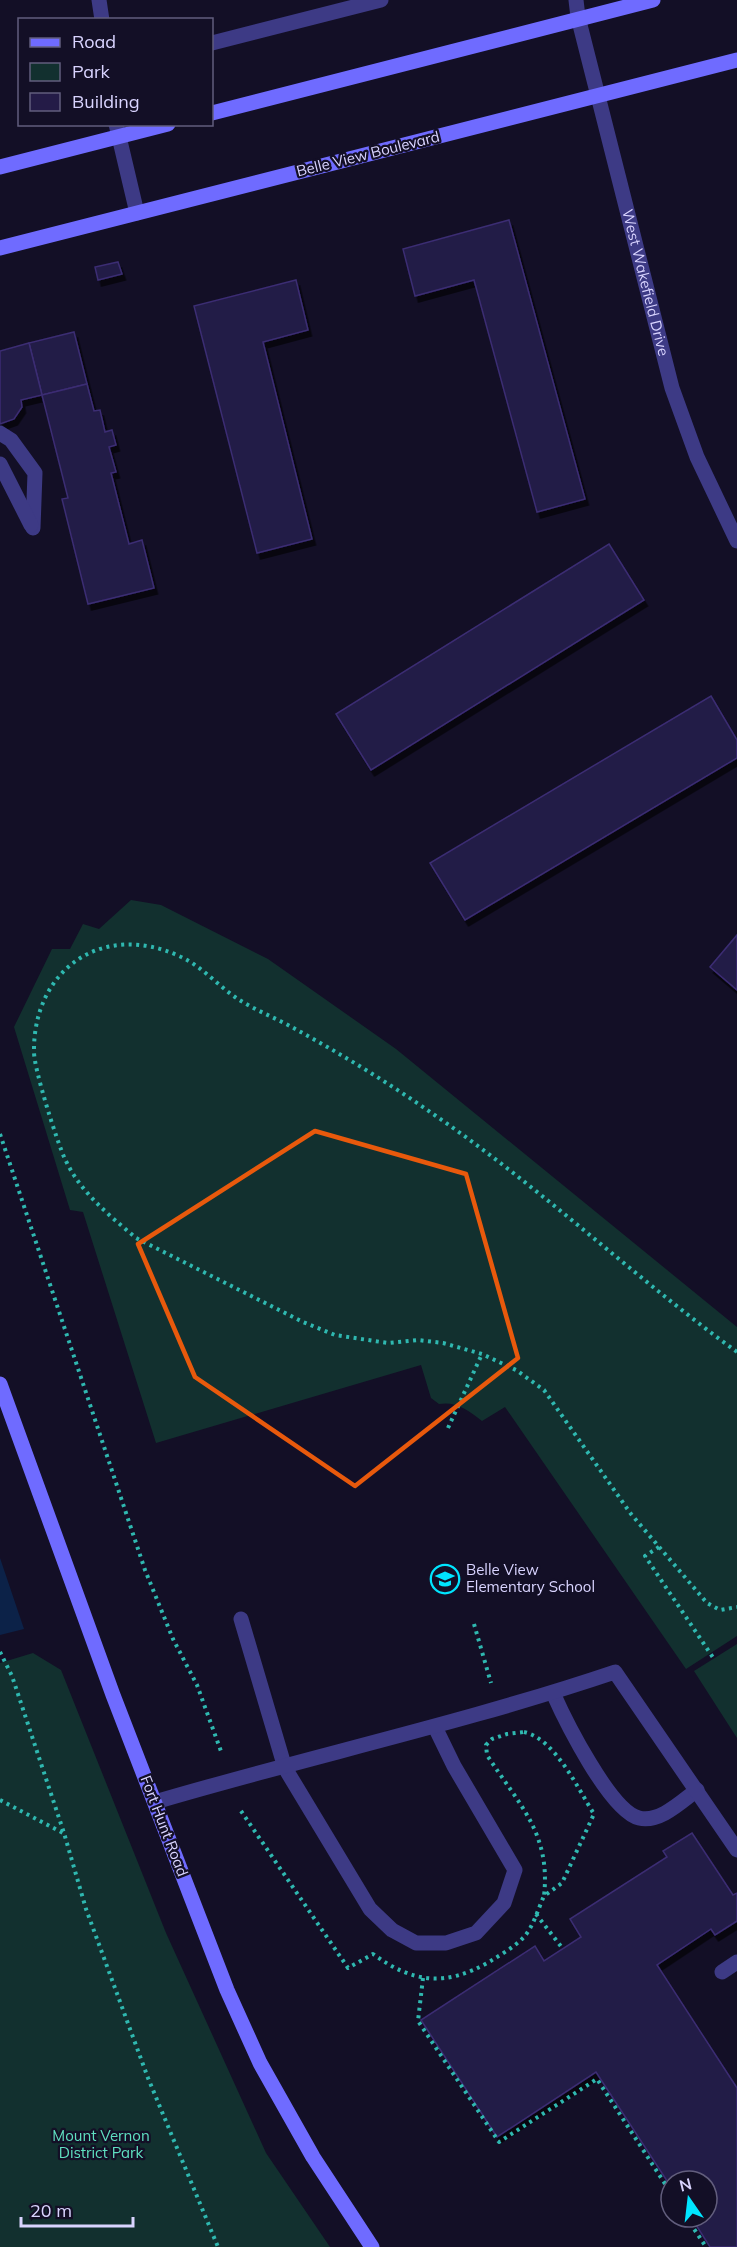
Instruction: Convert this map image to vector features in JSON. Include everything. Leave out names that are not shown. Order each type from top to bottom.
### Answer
[{"type":"main road","points":[[213,113],[653,0]]},
{"type":"main road","name":"Belle View Boulevard","points":[[0,248],[737,60]]},
{"type":"main road","points":[[0,167],[117,131],[153,126]]},
{"type":"main road","name":"Fort Hunt Road","points":[[0,1384],[227,1990],[260,2063],[313,2157],[372,2247]]},
{"type":"street","points":[[99,0],[102,18]]},
{"type":"street","points":[[213,43],[381,0]]},
{"type":"street","name":"West Wakefield Drive","points":[[576,0],[578,18],[672,388],[697,457],[737,541]]},
{"type":"street","points":[[117,131],[137,213]]},
{"type":"street","points":[[0,433],[12,440],[35,473],[33,528],[0,464]]},
{"type":"street","points":[[241,1619],[285,1768],[370,1909],[392,1930],[416,1944],[446,1943],[476,1933],[504,1903],[515,1870],[454,1766],[435,1727]]},
{"type":"street","points":[[155,1802],[232,1779],[285,1768],[435,1727],[615,1672],[737,1850]]},
{"type":"street","points":[[552,1693],[584,1754],[621,1807],[639,1818],[657,1817],[697,1790]]},
{"type":"street","points":[[722,1972],[737,1962]]},
{"type":"path","points":[[737,1352],[681,1311],[599,1241],[440,1118],[289,1025],[237,999],[214,979],[179,956],[144,945],[109,944],[79,957],[56,977],[39,1013],[33,1053],[64,1159],[92,1199],[136,1238],[303,1322],[335,1335],[388,1343],[418,1340],[443,1343],[482,1354],[516,1370],[544,1390],[631,1515],[707,1603],[720,1610],[737,1607]]},
{"type":"path","points":[[0,1134],[145,1570],[173,1639],[197,1685],[222,1754]]},
{"type":"path","points":[[448,1428],[482,1354]]},
{"type":"path","points":[[659,1547],[645,1556],[714,1659]]},
{"type":"path","points":[[474,1624],[494,1692]]},
{"type":"path","points":[[0,1652],[12,1676],[64,1833],[86,1909],[143,2066],[218,2247]]},
{"type":"path","points":[[524,1732],[536,1734],[549,1744],[594,1814],[562,1883],[544,1896],[546,1872],[544,1852],[535,1829],[487,1755],[486,1745],[492,1739],[524,1732]]},
{"type":"path","points":[[0,1800],[64,1833]]},
{"type":"path","points":[[536,1914],[563,1948]]},
{"type":"path","points":[[423,1978],[418,2021],[498,2142],[597,2079],[659,2175]]},
{"type":"path","points":[[694,2229],[706,2247]]},
{"type":"highlighted area","points":[[315,1131],[466,1174],[518,1358],[355,1486],[195,1377],[138,1244]]},
{"type":"green space","points":[[131,900],[161,905],[268,959],[396,1049],[737,1327],[737,1636],[686,1669],[505,1407],[482,1421],[456,1405],[439,1404],[431,1398],[421,1365],[156,1443],[83,1212],[70,1210],[14,1027],[52,949],[70,949],[83,924],[99,929]]},
{"type":"green space","points":[[737,1644],[737,1738],[694,1671]]},
{"type":"green space","name":"Mount Vernon District Park","points":[[33,1653],[61,1670],[166,1933],[266,2153],[330,2247],[0,2247],[0,1663]]},
{"type":"water","points":[[0,1558],[24,1629],[0,1635]]},
{"type":"building","points":[[509,220],[585,499],[537,512],[474,280],[415,296],[403,249]]},
{"type":"building","points":[[118,262],[122,274],[98,280],[95,267]]},
{"type":"building","points":[[296,280],[308,330],[263,342],[312,539],[257,553],[194,306]]},
{"type":"building","points":[[74,332],[87,384],[42,395],[29,343]]},
{"type":"building","points":[[29,343],[42,395],[21,400],[22,407],[14,419],[0,424],[0,351]]},
{"type":"building","points":[[87,384],[94,411],[100,410],[105,432],[112,430],[116,445],[109,447],[116,472],[111,473],[129,544],[142,540],[154,588],[88,604],[62,499],[68,498],[42,395]]},
{"type":"building","points":[[609,544],[644,600],[371,770],[336,714]]},
{"type":"building","points":[[711,696],[737,740],[737,758],[465,920],[430,863]]},
{"type":"building","points":[[737,935],[737,990],[710,967]]},
{"type":"building","points":[[692,1833],[733,1895],[737,1893],[737,1921],[715,1935],[711,1929],[657,1965],[737,2088],[737,2247],[710,2247],[699,2229],[719,2229],[719,2169],[659,2169],[596,2072],[497,2137],[421,2020],[535,1946],[544,1961],[581,1937],[570,1919],[667,1857],[663,1851]]},
{"type":"place","name":"Belle View Elementary School","points":[[445,1579]]}]
